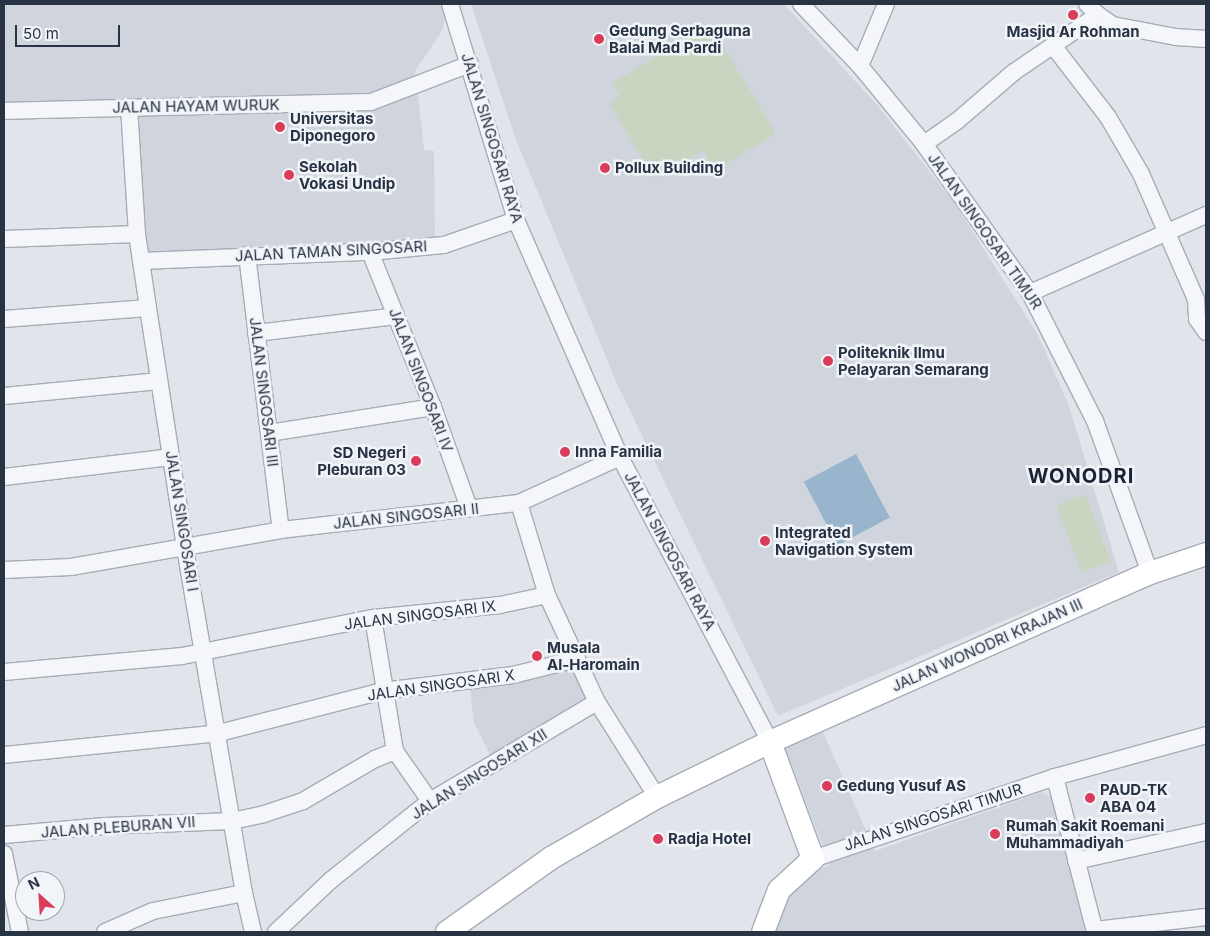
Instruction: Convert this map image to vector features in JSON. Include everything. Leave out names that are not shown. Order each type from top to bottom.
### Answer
[{"type":"main road","name":"JALAN WONODRI KRAJAN III","points":[[770,742],[1150,573],[1206,554]]},
{"type":"main road","points":[[447,932],[552,858],[657,797],[770,742],[813,859],[778,890],[763,932]]},
{"type":"street","name":"JALAN SINGOSARI RAYA","points":[[450,4],[470,64],[516,220],[620,457],[770,742]]},
{"type":"street","name":"JALAN SINGOSARI TIMUR","points":[[801,4],[860,66],[924,144],[1030,293],[1094,421],[1150,573]]},
{"type":"street","points":[[860,66],[886,4]]},
{"type":"street","points":[[924,144],[957,121],[1014,72],[1054,47],[1096,9],[1113,25],[1176,37],[1206,39]]},
{"type":"street","points":[[1054,47],[1108,117],[1150,190],[1199,306],[1197,319],[1206,332]]},
{"type":"street","name":"JALAN HAYAM WURUK","points":[[4,111],[372,102],[470,64]]},
{"type":"street","name":"JALAN SINGOSARI I","points":[[129,108],[137,234],[148,308],[185,548],[244,893],[253,932]]},
{"type":"street","points":[[1030,293],[1206,215]]},
{"type":"street","name":"JALAN TAMAN SINGOSARI","points":[[141,261],[247,255],[370,252],[444,245],[516,220]]},
{"type":"street","points":[[4,239],[137,234]]},
{"type":"street","name":"JALAN SINGOSARI IV","points":[[370,252],[433,407],[469,508]]},
{"type":"street","name":"JALAN SINGOSARI III","points":[[247,255],[281,530]]},
{"type":"street","points":[[4,319],[148,308]]},
{"type":"street","points":[[256,333],[396,316]]},
{"type":"street","points":[[4,396],[159,381]]},
{"type":"street","points":[[269,433],[433,407]]},
{"type":"street","points":[[4,477],[171,456]]},
{"type":"street","name":"JALAN SINGOSARI II","points":[[4,570],[71,566],[185,548],[281,530],[519,503],[620,457]]},
{"type":"street","points":[[519,503],[547,595],[597,702],[657,797]]},
{"type":"street","name":"JALAN SINGOSARI IX","points":[[4,672],[204,652],[373,618],[500,605],[547,595]]},
{"type":"street","points":[[373,618],[383,691],[395,751],[430,801]]},
{"type":"street","name":"JALAN SINGOSARI X","points":[[4,755],[218,733],[383,691],[513,675],[577,659]]},
{"type":"street","name":"JALAN SINGOSARI XII","points":[[276,932],[331,880],[430,801],[597,702]]},
{"type":"street","name":"JALAN SINGOSARI TIMUR","points":[[813,859],[825,852],[1054,777],[1206,736]]},
{"type":"street","name":"JALAN PLEBURAN VII","points":[[4,835],[105,826],[232,821],[283,810],[304,801],[375,759],[395,751]]},
{"type":"street","points":[[1054,777],[1095,931],[1206,917]]},
{"type":"street","points":[[1076,860],[1206,832]]},
{"type":"street","points":[[4,854],[10,913],[20,932]]},
{"type":"street","points":[[106,932],[153,911],[244,893]]},
{"type":"shaded area","name":"Universitas Diponegoro","points":[[4,4],[449,4],[442,31],[415,71],[424,150],[434,151],[435,244],[146,252],[137,102],[4,103]]},
{"type":"shaded area","name":"Politeknik Ilmu Pelayaran Semarang","points":[[471,4],[784,4],[877,105],[956,205],[1038,335],[1069,406],[1119,572],[778,716],[618,386],[515,137]]},
{"type":"shaded area","points":[[572,662],[592,701],[492,759],[474,723],[470,690]]},
{"type":"shaded area","name":"Rumah Sakit Roemani Muhammadiyah","points":[[823,732],[875,851],[1042,792],[1054,799],[1074,874],[1085,932],[775,932],[786,890],[808,874],[830,865],[785,748]]},
{"type":"green space","points":[[710,24],[776,134],[716,170],[703,150],[655,179],[609,103],[620,96],[612,83]]},
{"type":"green space","points":[[1085,494],[1111,561],[1082,572],[1056,505]]},
{"type":"water","points":[[856,454],[890,518],[838,545],[804,482]]},
{"type":"place","name":"Masjid Ar Rohman","points":[[1073,15]]},
{"type":"place","name":"Gedung Serbaguna Balai Mad Pardi","points":[[599,39]]},
{"type":"place","name":"Universitas Diponegoro","points":[[280,127]]},
{"type":"place","name":"Pollux Building","points":[[605,168]]},
{"type":"place","name":"Sekolah Vokasi Undip","points":[[289,175]]},
{"type":"place","name":"Politeknik Ilmu Pelayaran Semarang","points":[[828,361]]},
{"type":"place","name":"Inna Familia","points":[[565,452]]},
{"type":"place","name":"SD Negeri Pleburan 03","points":[[416,461]]},
{"type":"place","name":"Integrated Navigation System","points":[[765,541]]},
{"type":"place","name":"Musala Al-Haromain","points":[[537,656]]},
{"type":"place","name":"Gedung Yusuf AS","points":[[827,786]]},
{"type":"place","name":"PAUD-TK ABA 04","points":[[1090,798]]},
{"type":"place","name":"Rumah Sakit Roemani Muhammadiyah","points":[[995,834]]},
{"type":"place","name":"Radja Hotel","points":[[658,839]]},
{"type":"district","name":"WONODRI","points":[[1081,476]]}]
